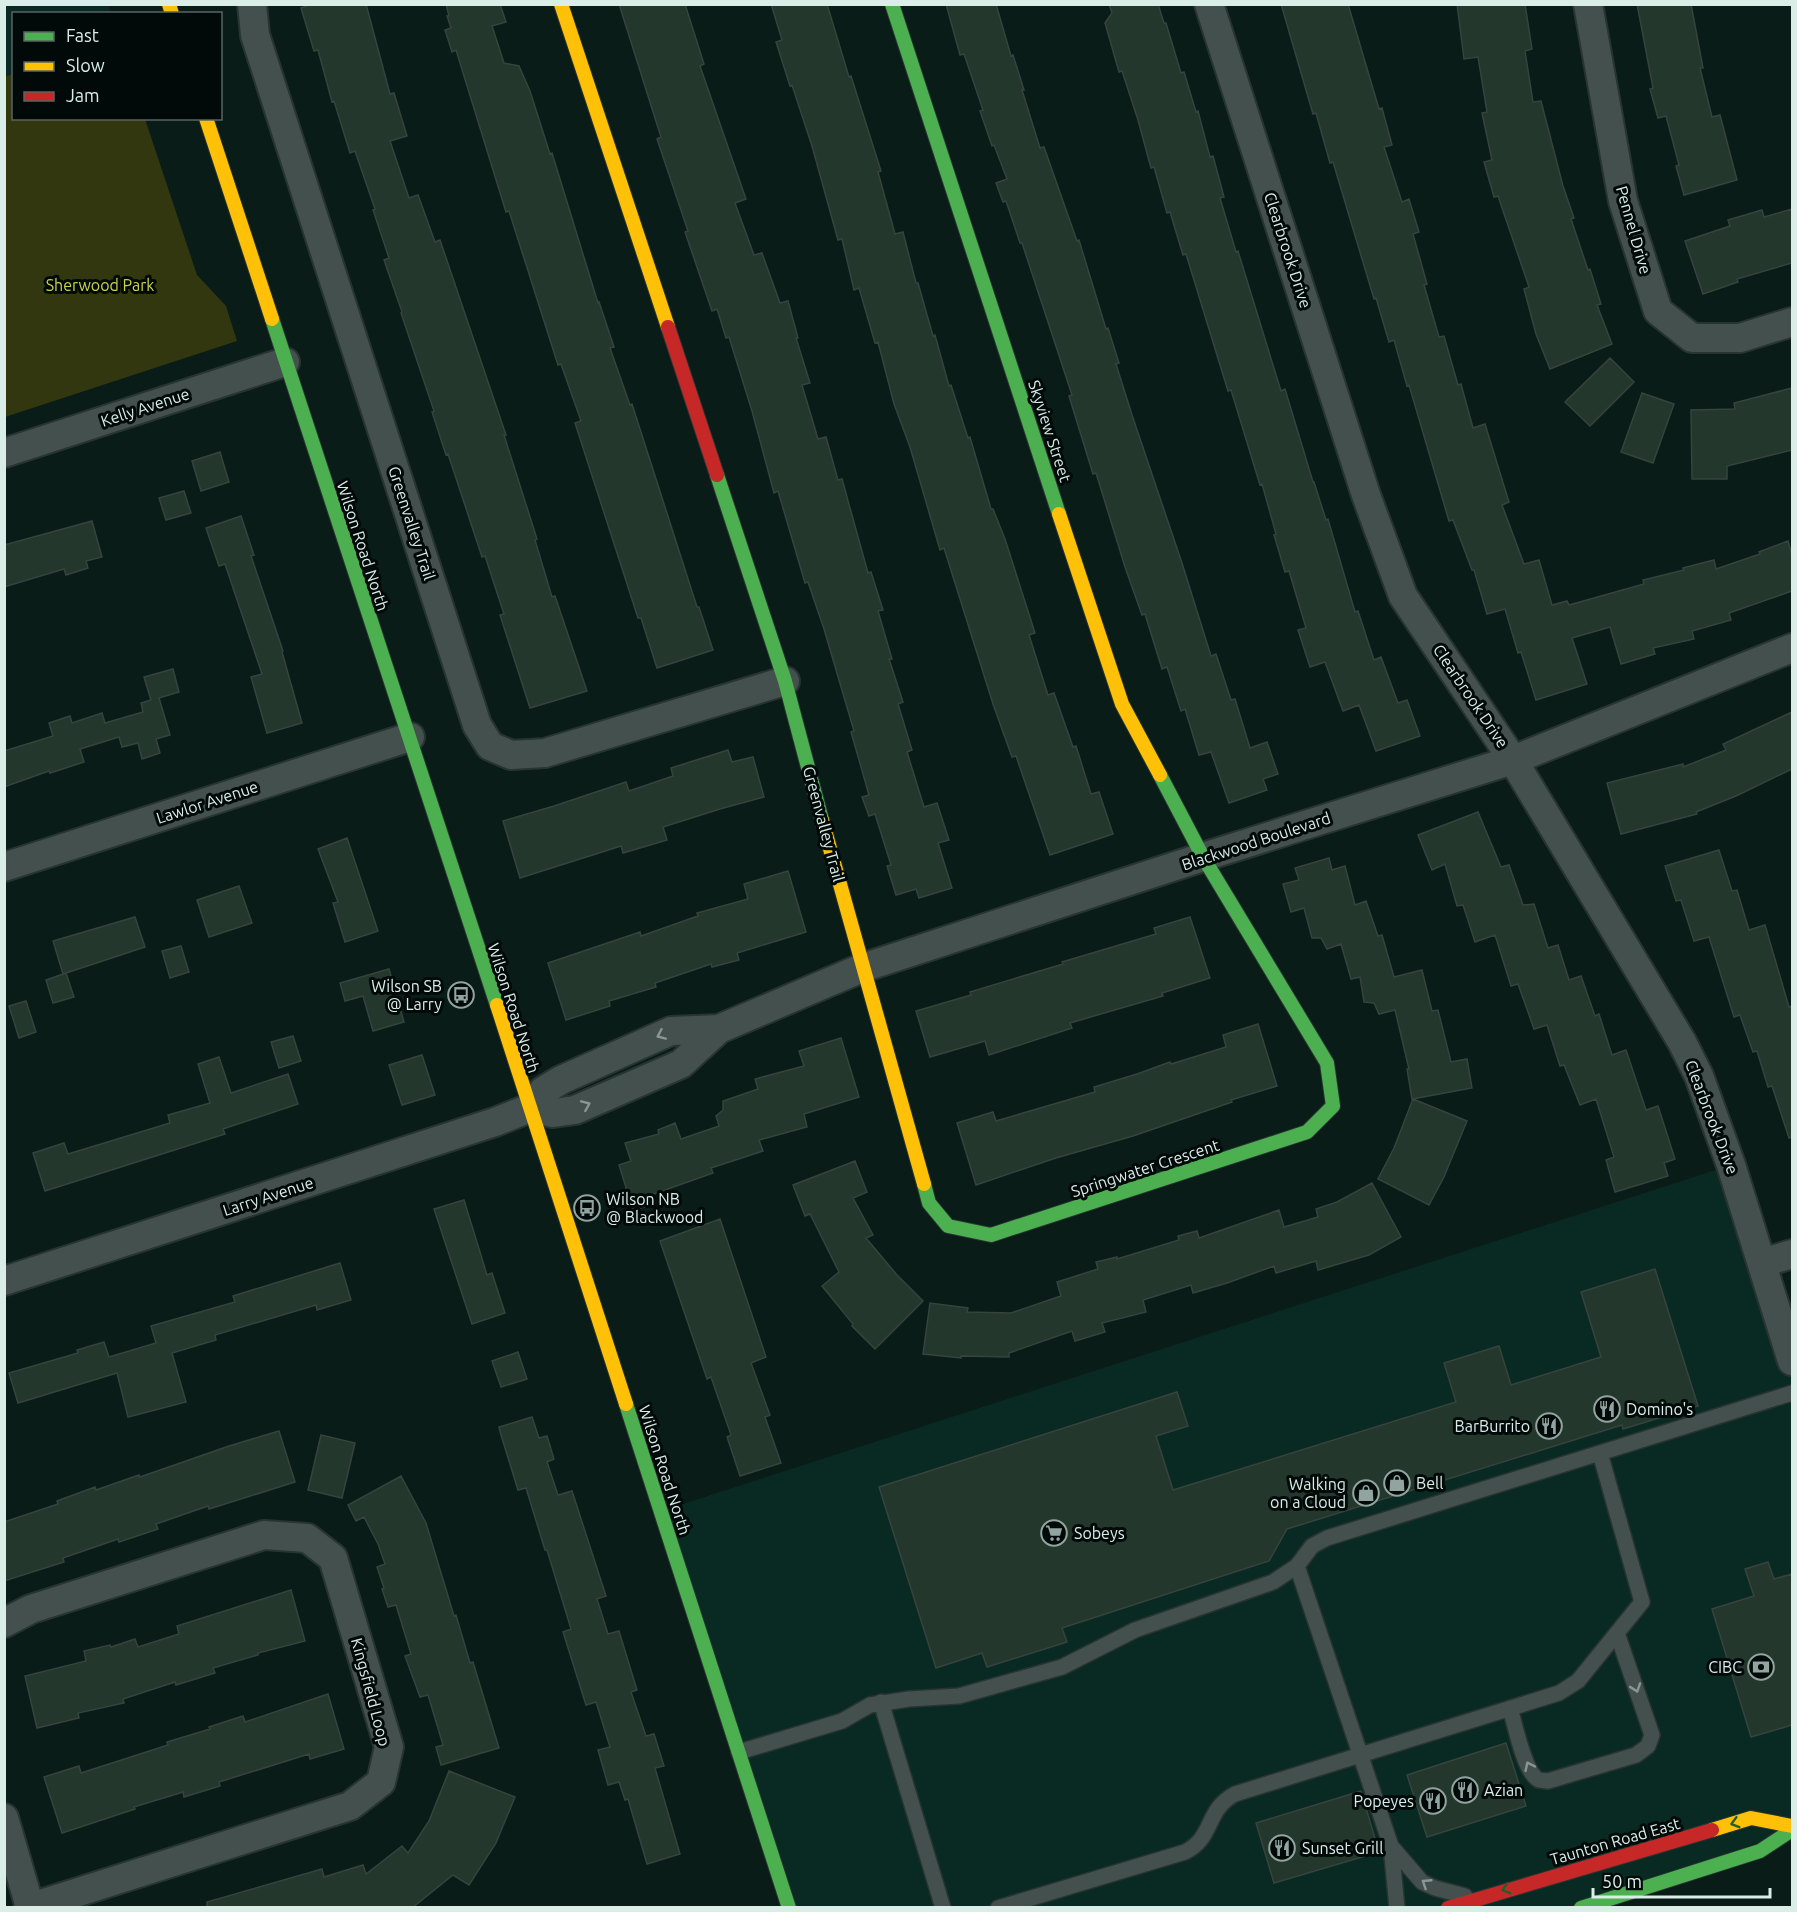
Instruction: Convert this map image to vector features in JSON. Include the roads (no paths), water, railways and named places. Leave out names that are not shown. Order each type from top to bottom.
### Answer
[{"type":"street","name":"Greenvalley Trail","points":[[252,4],[255,34],[262,57],[477,725],[490,746],[511,755],[545,753],[785,681]]},
{"type":"street","name":"Greenvalley Trail","points":[[561,4],[785,681],[862,968]]},
{"type":"street","name":"Skyview Street","points":[[892,4],[1122,704],[1203,857]]},
{"type":"street","name":"Clearbrook Drive","points":[[1209,4],[1362,483],[1403,596],[1514,760],[1682,1042],[1699,1076],[1731,1165],[1792,1361]]},
{"type":"street","name":"Pennel Drive","points":[[1588,4],[1623,201],[1658,311],[1692,338],[1740,338],[1792,322]]},
{"type":"street","name":"Wilson Road North","points":[[207,120],[410,737],[789,1908]]},
{"type":"street","name":"Kelly Avenue","points":[[4,453],[285,362]]},
{"type":"street","name":"Blackwood Boulevard","points":[[530,1108],[553,1113],[575,1110],[681,1064],[719,1029],[862,968],[1203,857],[1514,760],[1792,648]]},
{"type":"street","name":"Lawlor Avenue","points":[[4,867],[410,737]]},
{"type":"street","name":"Springwater Crescent","points":[[862,968],[929,1203],[948,1226],[991,1235],[1002,1232],[1307,1132],[1333,1106],[1327,1063],[1203,857]]},
{"type":"street","name":"Larry Avenue","points":[[4,1281],[495,1122],[530,1108]]},
{"type":"street","points":[[1762,1263],[1792,1254]]},
{"type":"street","name":"Kingsfield Loop","points":[[4,1623],[31,1609],[264,1534],[307,1538],[333,1558],[389,1747],[381,1782],[350,1806],[29,1907],[4,1818]]},
{"type":"street","name":"Taunton Road East","points":[[1448,1908],[1751,1818],[1792,1828]]},
{"type":"street","name":"Taunton Road East","points":[[1581,1908],[1760,1851],[1792,1828]]},
{"type":"lane","points":[[739,1752],[842,1721],[870,1705],[881,1702],[959,1696],[1062,1667],[1135,1630],[1274,1582],[1297,1566],[1312,1546],[1327,1538],[1792,1393]]},
{"type":"lane","points":[[998,1908],[1196,1847],[1223,1800],[1244,1791],[1559,1693],[1578,1681],[1642,1602],[1600,1453]]},
{"type":"lane","points":[[1297,1566],[1391,1846],[1397,1908]]},
{"type":"lane","points":[[1510,1708],[1527,1764],[1532,1774],[1539,1780],[1548,1781],[1636,1755],[1648,1746],[1652,1735],[1617,1633]]},
{"type":"lane","points":[[881,1702],[943,1908]]},
{"type":"lane","points":[[1391,1846],[1422,1882],[1475,1899]]},
{"type":"place","name":"Wilson SB @ Larry","points":[[461,995]]},
{"type":"place","name":"Wilson NB @ Blackwood","points":[[587,1208]]},
{"type":"place","name":"Domino's","points":[[1607,1409]]},
{"type":"place","name":"BarBurrito","points":[[1549,1426]]},
{"type":"place","name":"Bell","points":[[1397,1483]]},
{"type":"place","name":"Walking on a Cloud","points":[[1366,1493]]},
{"type":"place","name":"Sobeys","points":[[1054,1533]]},
{"type":"place","name":"CIBC","points":[[1761,1667]]},
{"type":"place","name":"Azian","points":[[1465,1790]]},
{"type":"place","name":"Popeyes","points":[[1433,1801]]},
{"type":"place","name":"Sunset Grill","points":[[1282,1848]]},
{"type":"park label","name":"Sherwood Park","points":[[100,285]]}]
